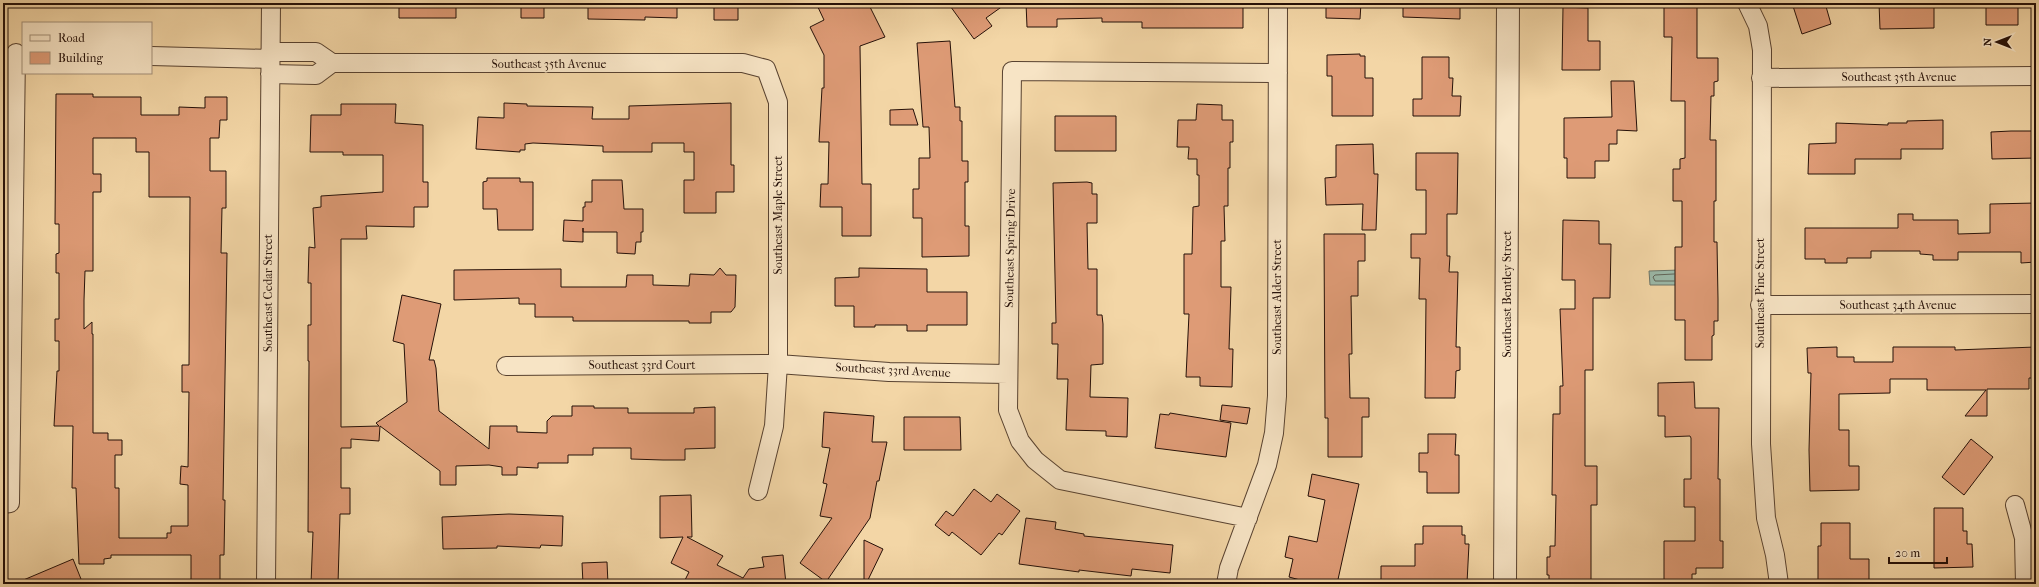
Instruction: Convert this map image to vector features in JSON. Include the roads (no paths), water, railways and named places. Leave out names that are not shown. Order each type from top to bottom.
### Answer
[{"type":"street","name":"Southeast Cedar Street","points":[[266,584],[270,3]]},
{"type":"street","name":"Southeast Alder Street","points":[[1226,584],[1229,568],[1267,465],[1274,433],[1277,396],[1278,3]]},
{"type":"street","name":"Southeast Bentley Street","points":[[1505,584],[1508,3]]},
{"type":"street","name":"Southeast Pine Street","points":[[1747,3],[1758,26],[1762,50],[1760,305],[1761,444],[1766,518],[1775,555],[1779,584]]},
{"type":"street","name":"Southeast 35th Avenue","points":[[152,56],[270,62],[316,52],[332,63],[743,63],[766,69]]},
{"type":"street","points":[[7,504],[14,53]]},
{"type":"street","name":"Southeast Maple Street","points":[[758,491],[774,426],[778,364],[778,102],[766,69]]},
{"type":"street","name":"Southeast Spring Drive","points":[[1248,518],[1060,480],[1035,460],[1020,441],[1008,410],[1012,71],[1278,73]]},
{"type":"street","name":"Southeast 35th Avenue","points":[[1761,78],[2036,76]]},
{"type":"street","name":"Southeast 34th Avenue","points":[[1760,305],[2036,304]]},
{"type":"street","name":"Southeast 33rd Court","points":[[506,366],[778,364]]},
{"type":"street","name":"Southeast 33rd Avenue","points":[[778,364],[889,372],[1008,374]]},
{"type":"street","points":[[2015,505],[2024,538],[2024,584]]},
{"type":"water","points":[[1680,270],[1680,285],[1650,285],[1649,271]]}]
